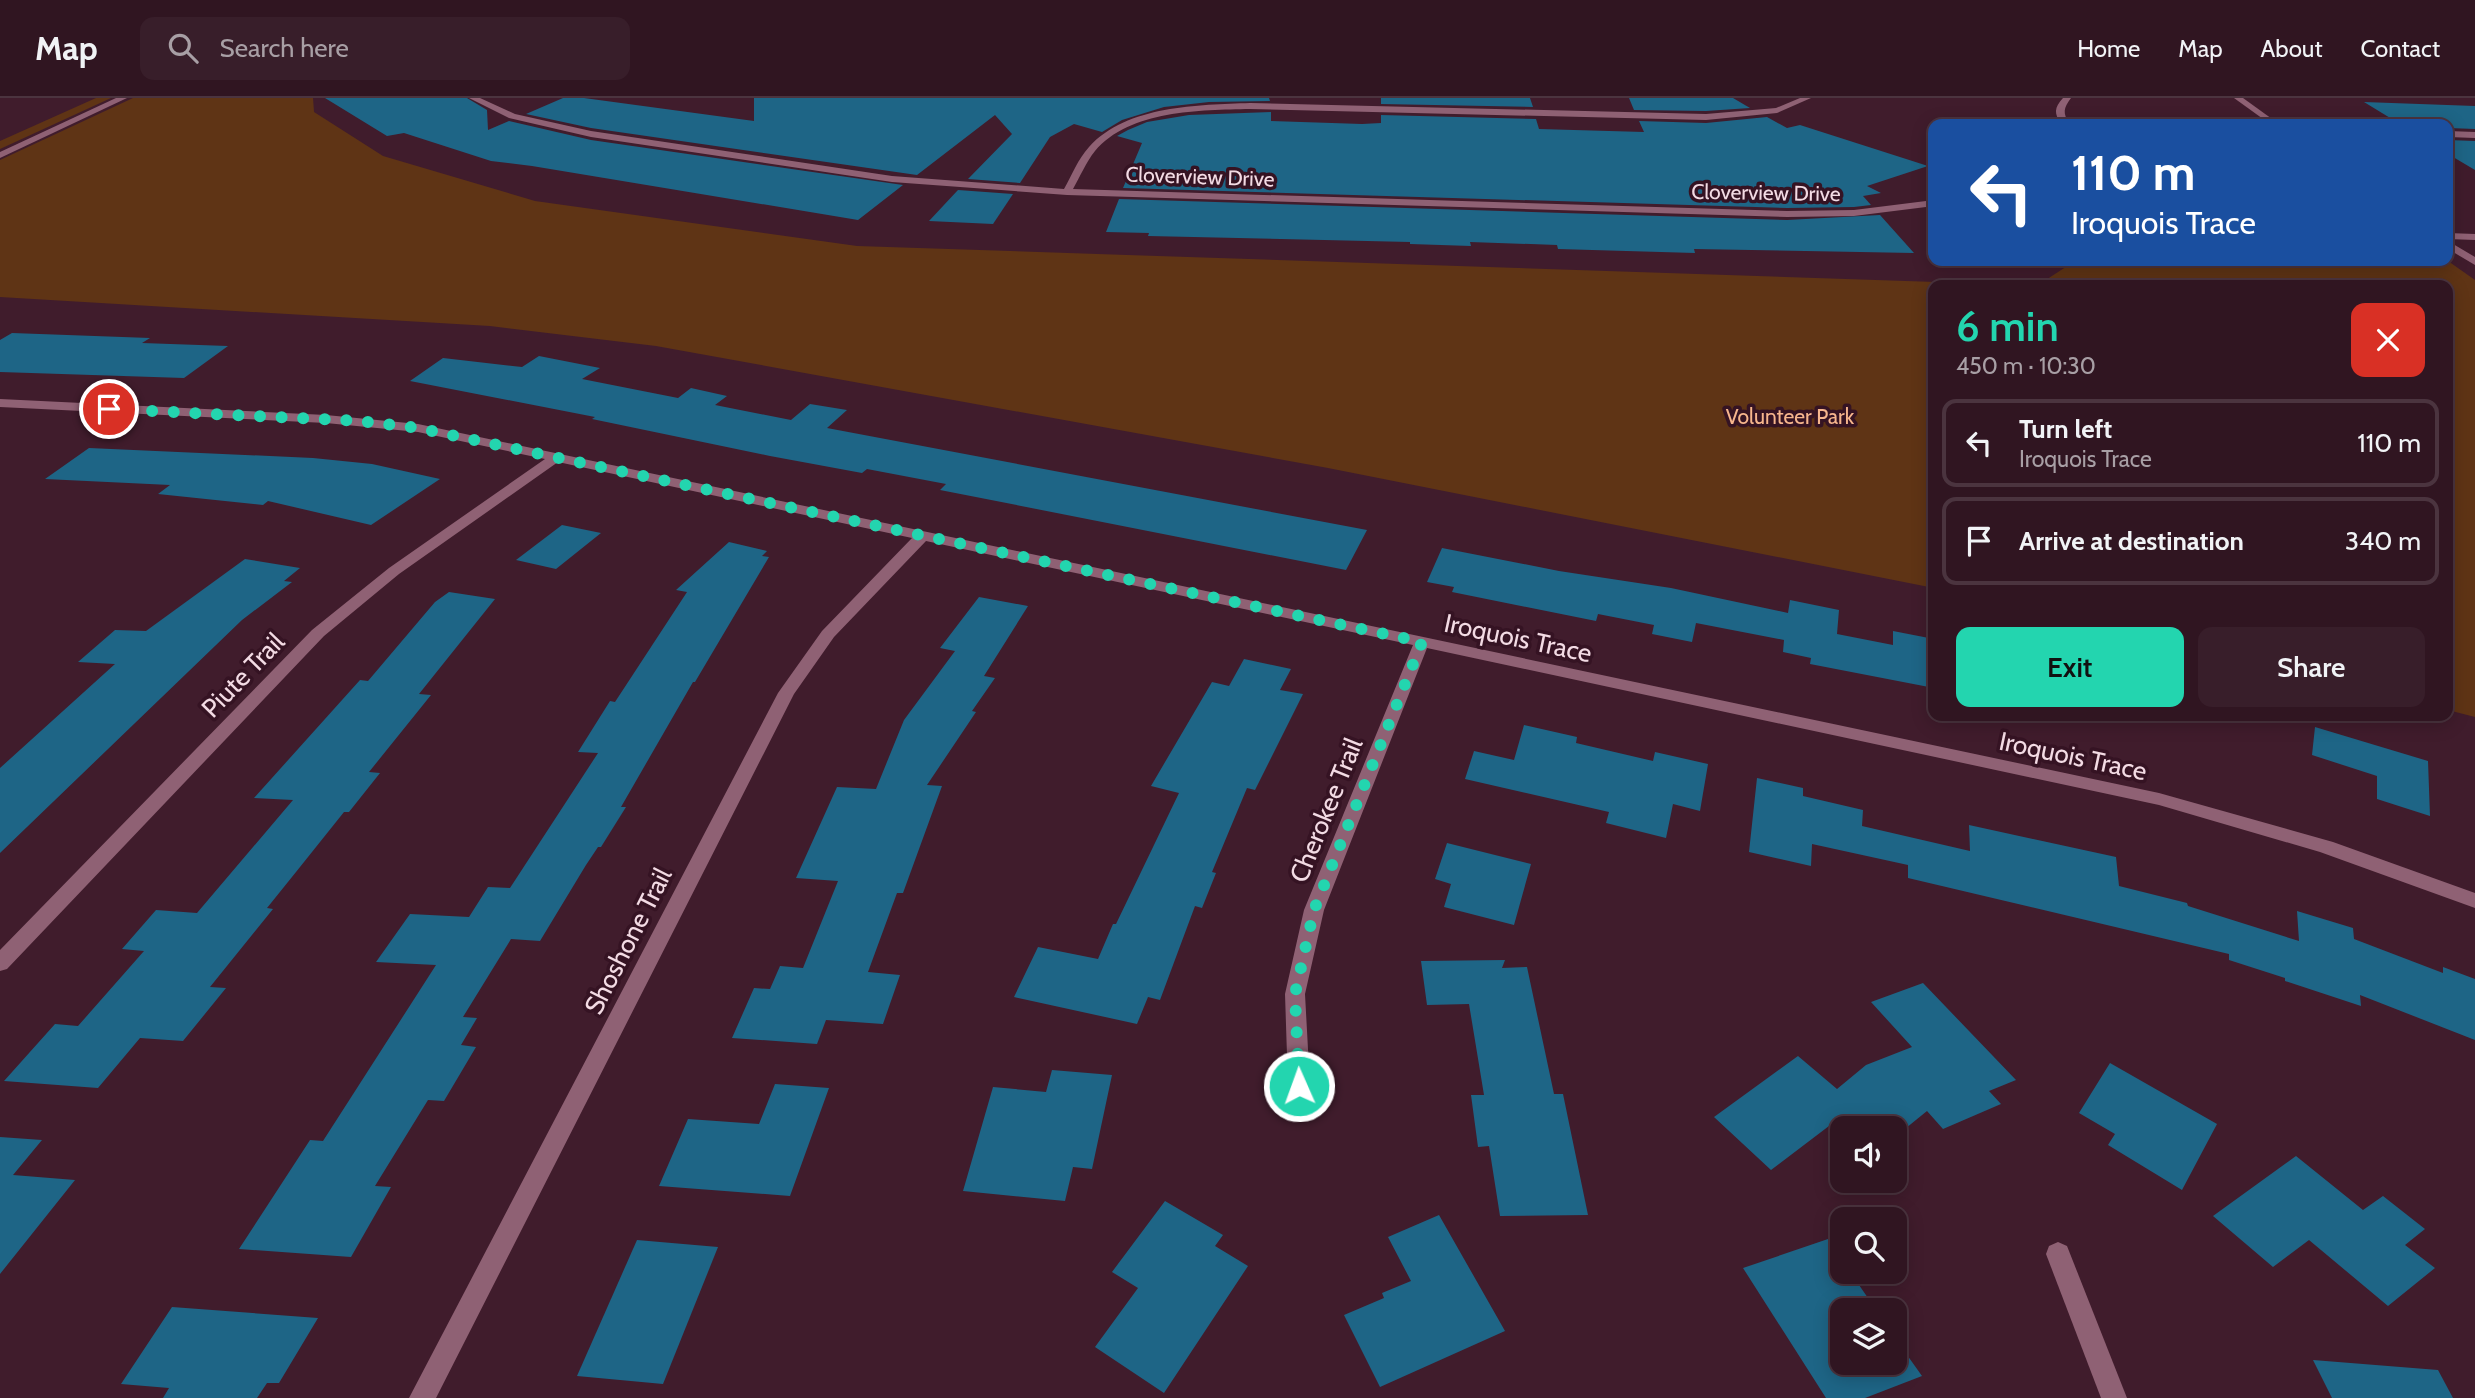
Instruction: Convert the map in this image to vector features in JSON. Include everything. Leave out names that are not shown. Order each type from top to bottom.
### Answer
[{"type":"street","points":[[0,155],[123,98]]},
{"type":"street","name":"Cloverview Drive","points":[[476,98],[512,116],[591,134],[892,179],[1067,192],[1787,214],[1854,213],[1928,204]]},
{"type":"street","points":[[1343,98],[1343,109]]},
{"type":"street","points":[[1067,192],[1098,142],[1134,124],[1189,110],[1233,106],[1740,116],[1777,110],[1807,98]]},
{"type":"street","points":[[2062,119],[2059,114],[2060,106],[2067,98]]},
{"type":"street","points":[[2238,98],[2268,119]]},
{"type":"street","points":[[2453,135],[2475,135]]},
{"type":"street","points":[[2453,236],[2475,237]]},
{"type":"street","points":[[2453,247],[2475,262]]},
{"type":"street","name":"Iroquois Trace","points":[[0,404],[360,421],[418,428],[2159,799],[2326,847],[2475,901]]},
{"type":"street","name":"Piute Trail","points":[[0,963],[318,633],[394,571],[555,458]]},
{"type":"street","name":"Shoshone Trail","points":[[422,1398],[786,694],[828,634],[922,536]]},
{"type":"street","name":"Cherokee Trail","points":[[1299,1086],[1295,994],[1314,910],[1422,642]]},
{"type":"street","points":[[2058,1254],[2114,1398]]},
{"type":"green space","points":[[96,98],[111,98],[0,149],[0,141]]},
{"type":"green space","name":"Volunteer Park","points":[[133,98],[313,98],[314,112],[383,156],[535,201],[857,246],[1928,282],[1928,587],[1328,468],[656,346],[490,326],[0,297],[0,160]]},
{"type":"green space","points":[[2453,265],[2475,280],[2475,717],[2453,711],[2453,280],[2046,280],[2067,266]]},
{"type":"building","points":[[325,98],[467,98],[487,110],[488,130],[509,121],[591,140],[903,185],[858,220],[491,161],[404,133],[387,136]]},
{"type":"building","points":[[563,98],[584,98],[754,121],[754,98],[1269,98],[1270,101],[1209,102],[1164,107],[1122,120],[1102,132],[1074,124],[1050,137],[1020,183],[968,179],[1012,134],[995,115],[917,175],[591,128],[526,114]]},
{"type":"building","points":[[1381,98],[1530,98],[1533,107],[1381,104]]},
{"type":"building","points":[[1629,98],[1733,98],[1750,108],[1706,111],[1634,110]]},
{"type":"building","points":[[2364,102],[2475,106],[2475,129],[2453,128],[2453,119],[2392,119]]},
{"type":"building","points":[[1271,112],[1271,121],[1381,123],[1381,115],[1536,119],[1539,129],[1644,132],[1639,121],[1706,123],[1767,117],[1787,128],[1800,125],[1928,166],[1867,186],[1881,193],[1863,196],[1871,205],[1854,207],[1787,208],[1123,188],[1142,143],[1117,136],[1128,130],[1147,122],[1189,115]]},
{"type":"building","points":[[2453,140],[2475,141],[2475,170],[2453,157]]},
{"type":"building","points":[[958,190],[1013,194],[993,224],[929,221]]},
{"type":"building","points":[[1119,199],[1787,220],[1880,215],[1914,253],[1694,249],[1695,253],[1558,249],[1557,245],[1470,242],[1471,246],[1410,242],[1148,236],[1149,233],[1106,232]]},
{"type":"building","points":[[12,333],[150,338],[142,343],[228,346],[184,378],[0,372],[0,340]]},
{"type":"building","points":[[539,356],[600,368],[582,379],[678,398],[691,388],[727,396],[715,405],[791,420],[810,404],[847,410],[827,428],[1367,530],[1346,570],[940,490],[946,484],[867,469],[862,473],[770,456],[592,419],[595,417],[410,381],[443,358],[522,367]]},
{"type":"building","points":[[89,448],[313,458],[372,464],[440,479],[371,525],[268,501],[263,505],[158,494],[170,485],[45,479]]},
{"type":"building","points":[[562,525],[601,533],[556,569],[516,560]]},
{"type":"building","points":[[729,542],[767,551],[762,556],[769,557],[621,807],[626,807],[601,847],[598,847],[586,865],[540,941],[511,939],[463,1017],[477,1018],[461,1045],[476,1047],[444,1101],[428,1100],[375,1186],[391,1187],[351,1257],[239,1249],[310,1140],[323,1141],[436,965],[376,962],[410,914],[469,917],[488,887],[510,888],[598,753],[578,752],[610,701],[615,702],[687,592],[676,590]]},
{"type":"building","points":[[1442,548],[1559,571],[1671,588],[1788,613],[1790,600],[1839,610],[1837,634],[1893,645],[1893,631],[1928,638],[1928,687],[1810,664],[1811,658],[1783,652],[1784,640],[1696,623],[1692,642],[1652,634],[1654,625],[1598,614],[1596,621],[1452,592],[1454,587],[1427,582]]},
{"type":"building","points":[[245,559],[300,568],[284,581],[292,582],[242,620],[0,853],[0,768],[115,664],[78,662],[115,630],[146,631]]},
{"type":"building","points":[[449,592],[495,599],[419,694],[431,695],[369,772],[380,773],[349,812],[344,812],[267,908],[273,909],[210,987],[226,988],[183,1041],[140,1038],[98,1088],[4,1081],[55,1024],[78,1026],[144,951],[122,949],[156,910],[197,913],[293,800],[254,798],[360,680],[368,681],[435,602]]},
{"type":"building","points":[[979,597],[1028,606],[984,676],[995,678],[972,711],[976,712],[927,785],[942,786],[903,893],[897,893],[868,972],[900,975],[883,1024],[826,1020],[817,1044],[732,1038],[754,988],[770,989],[780,966],[803,968],[838,881],[796,878],[837,787],[876,789],[904,720],[955,651],[940,648]]},
{"type":"building","points":[[1244,659],[1291,669],[1280,690],[1303,694],[1255,790],[1247,788],[1212,872],[1216,873],[1202,908],[1195,906],[1160,1000],[1148,997],[1137,1024],[1014,997],[1038,947],[1098,959],[1179,793],[1151,786],[1212,682],[1229,686]]},
{"type":"building","points":[[1524,725],[1577,737],[1576,743],[1653,761],[1655,752],[1708,764],[1700,811],[1673,804],[1666,838],[1606,823],[1609,812],[1465,779],[1474,751],[1514,760]]},
{"type":"building","points":[[2315,727],[2428,761],[2430,816],[2377,799],[2377,776],[2312,755]]},
{"type":"building","points":[[1757,778],[1803,788],[1803,796],[1863,810],[1862,826],[1970,851],[1969,825],[2116,857],[2119,886],[2187,903],[2188,906],[2299,941],[2297,911],[2353,928],[2354,939],[2443,973],[2443,967],[2475,979],[2475,1040],[2360,995],[2361,1006],[2285,981],[2285,978],[2229,960],[2229,954],[1908,878],[1908,865],[1812,844],[1811,866],[1749,852]]},
{"type":"building","points":[[1447,843],[1531,864],[1514,925],[1444,907],[1451,884],[1435,879]]},
{"type":"building","points":[[1505,960],[1502,968],[1527,967],[1554,1094],[1563,1094],[1588,1215],[1500,1216],[1489,1146],[1478,1147],[1471,1095],[1484,1095],[1469,1004],[1427,1005],[1421,961]]},
{"type":"building","points":[[1923,983],[2016,1080],[1989,1091],[2001,1104],[1943,1129],[1927,1111],[1907,1127],[1907,1116],[1830,1116],[1830,1127],[1771,1170],[1714,1117],[1798,1056],[1837,1089],[1866,1065],[1912,1047],[1871,1002]]},
{"type":"building","points":[[2110,1063],[2217,1124],[2182,1190],[2108,1145],[2115,1134],[2079,1113]]},
{"type":"building","points":[[1052,1070],[1112,1075],[1092,1169],[1073,1167],[1065,1201],[963,1191],[993,1087],[1046,1092]]},
{"type":"building","points":[[775,1084],[829,1088],[790,1196],[659,1186],[688,1119],[759,1124]]},
{"type":"building","points":[[0,1137],[42,1140],[13,1175],[75,1180],[0,1274]]},
{"type":"building","points":[[2296,1156],[2363,1210],[2383,1196],[2425,1229],[2405,1245],[2435,1268],[2388,1306],[2309,1240],[2273,1267],[2213,1216]]},
{"type":"building","points":[[1165,1201],[1223,1235],[1215,1246],[1248,1266],[1164,1393],[1095,1347],[1138,1288],[1112,1272]]},
{"type":"building","points":[[1439,1215],[1505,1331],[1380,1387],[1344,1315],[1384,1298],[1382,1293],[1411,1281],[1388,1237]]},
{"type":"building","points":[[1828,1239],[1830,1284],[1858,1284],[1868,1298],[1830,1298],[1830,1375],[1907,1375],[1907,1355],[1922,1376],[1865,1398],[1826,1398],[1743,1268]]},
{"type":"building","points":[[637,1240],[718,1247],[663,1384],[577,1376]]},
{"type":"building","points":[[172,1307],[318,1318],[279,1383],[267,1383],[257,1398],[163,1398],[169,1388],[121,1384]]},
{"type":"building","points":[[2313,1360],[2438,1370],[2453,1398],[2332,1398]]},
{"type":"route","points":[[109,409],[360,421],[418,428],[1422,642],[1314,910],[1295,994],[1299,1086]]}]
